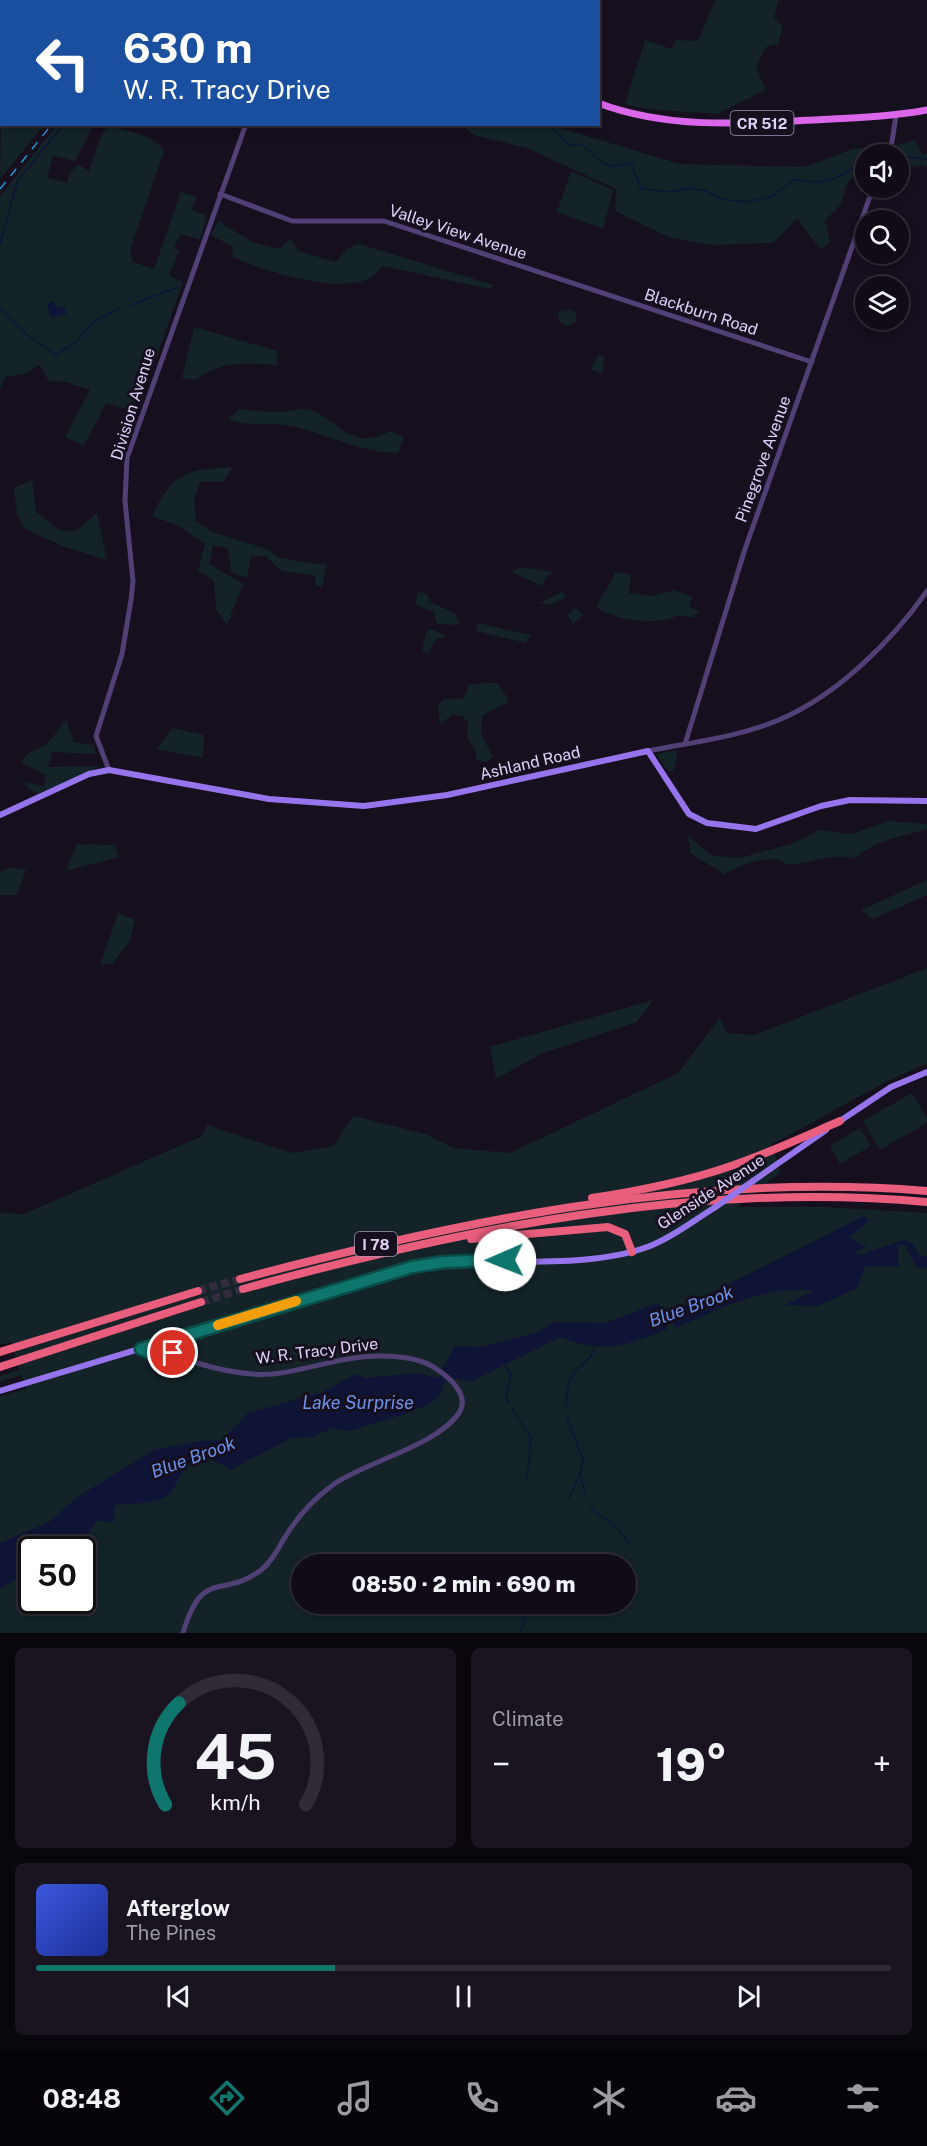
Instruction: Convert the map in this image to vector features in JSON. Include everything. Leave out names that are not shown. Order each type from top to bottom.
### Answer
[{"type":"highway","points":[[554,1209],[561,1204],[654,1187],[708,1173],[779,1148],[840,1121]]},
{"type":"highway","name":"I 78","points":[[240,1279],[440,1230],[554,1209],[683,1193],[767,1187],[927,1191]]},
{"type":"highway","name":"I 78","points":[[243,1289],[453,1238],[571,1217],[689,1203],[815,1197],[927,1202]]},
{"type":"highway","points":[[453,1238],[470,1240],[608,1227],[625,1234],[632,1252]]},
{"type":"highway","points":[[0,1352],[198,1291]]},
{"type":"highway","points":[[0,1367],[201,1302]]},
{"type":"main road","name":"CR 512","points":[[600,104],[652,119],[722,123],[896,116],[927,110]]},
{"type":"main road","name":"Ashland Road","points":[[0,815],[89,774],[109,770],[269,799],[364,806],[447,795],[648,751]]},
{"type":"main road","points":[[648,751],[689,814],[697,820],[751,829],[765,827],[821,806],[850,800],[927,801]]},
{"type":"main road","name":"Glenside Avenue","points":[[0,1390],[412,1267],[453,1261],[594,1258],[632,1252],[662,1240],[714,1208],[891,1087],[927,1072]]},
{"type":"street","points":[[892,144],[896,116]]},
{"type":"street","name":"Division Avenue","points":[[109,770],[96,736],[122,654],[131,600],[132,571],[125,501],[127,458],[245,126]]},
{"type":"street","name":"Valley View Avenue","points":[[220,194],[284,220],[384,221],[583,287]]},
{"type":"street","name":"Pinegrove Avenue","points":[[685,744],[745,549],[870,198]]},
{"type":"street","name":"Blackburn Road","points":[[583,287],[812,362]]},
{"type":"street","name":"Ashland Road","points":[[648,751],[752,730],[782,719],[808,705],[874,654],[927,591]]},
{"type":"street","name":"W. R. Tracy Drive","points":[[141,1349],[157,1356],[177,1354],[201,1364],[251,1373],[273,1374],[336,1360],[381,1356],[419,1360],[439,1371],[453,1384],[460,1392],[462,1404],[449,1423],[409,1448],[364,1466],[333,1485],[308,1508],[264,1568],[246,1579],[218,1585],[202,1594],[191,1610],[183,1633]]},
{"type":"shaded area","points":[[715,0],[779,0],[774,17],[783,27],[778,44],[766,47],[756,67],[766,90],[717,114],[646,109],[625,104],[645,40],[672,49],[675,40],[698,41]]},
{"type":"shaded area","points":[[1,126],[43,126],[0,179]]},
{"type":"shaded area","points":[[56,126],[93,126],[75,161],[53,156],[47,177],[67,183],[71,171],[79,165],[89,171],[102,133],[109,127],[147,137],[160,145],[164,151],[130,250],[133,262],[154,269],[181,192],[196,197],[192,210],[207,216],[200,240],[180,234],[174,249],[179,251],[169,275],[183,282],[137,412],[106,403],[84,446],[65,437],[90,390],[65,382],[49,381],[39,365],[25,374],[5,377],[0,389],[0,196]]},
{"type":"shaded area","points":[[462,126],[553,126],[680,164],[804,167],[855,149],[855,176],[848,181],[841,204],[825,221],[830,242],[821,250],[797,219],[773,243],[710,245],[668,237],[615,211],[616,189],[527,148],[474,135]]},
{"type":"shaded area","points":[[915,140],[923,155],[927,153],[927,167],[919,165],[909,168],[909,144],[902,144]]},
{"type":"shaded area","points":[[571,171],[613,190],[603,229],[557,212]]},
{"type":"shaded area","points":[[218,221],[252,242],[280,249],[290,238],[299,251],[335,262],[348,248],[359,244],[494,285],[490,289],[382,266],[373,276],[359,282],[323,283],[302,279],[232,257],[233,247],[211,235]]},
{"type":"shaded area","points":[[566,309],[561,312],[572,310],[576,314],[576,321],[567,326],[561,323],[558,314],[558,311]]},
{"type":"shaded area","points":[[194,327],[277,351],[278,365],[235,364],[216,369],[195,380],[182,378]]},
{"type":"shaded area","points":[[598,354],[604,356],[602,373],[591,370]]},
{"type":"shaded area","points":[[240,409],[283,412],[301,409],[313,411],[351,435],[362,438],[375,437],[390,431],[404,437],[398,453],[382,452],[291,426],[245,423],[228,419]]},
{"type":"shaded area","points":[[233,467],[223,482],[200,482],[194,500],[196,521],[215,533],[268,549],[279,558],[327,565],[322,587],[316,585],[315,576],[282,571],[265,556],[251,557],[247,578],[231,572],[228,548],[213,545],[209,564],[243,584],[227,625],[216,609],[214,581],[198,571],[205,544],[175,524],[152,517],[166,490],[182,476],[203,470]]},
{"type":"shaded area","points":[[32,480],[36,512],[59,530],[76,531],[97,513],[107,560],[62,546],[24,528],[17,514],[14,488]]},
{"type":"shaded area","points":[[519,567],[554,572],[546,578],[542,586],[512,572]]},
{"type":"shaded area","points":[[615,572],[631,574],[629,593],[652,596],[674,590],[692,597],[689,607],[699,611],[693,618],[678,615],[649,621],[625,619],[605,612],[597,607]]},
{"type":"shaded area","points":[[418,591],[428,595],[429,602],[455,613],[459,625],[437,624],[433,611],[415,605]]},
{"type":"shaded area","points":[[563,591],[565,597],[556,603],[547,605],[540,603]]},
{"type":"shaded area","points":[[576,608],[583,615],[573,624],[567,614]]},
{"type":"shaded area","points":[[478,623],[531,635],[526,643],[476,631]]},
{"type":"shaded area","points":[[431,629],[447,636],[436,639],[428,653],[422,650],[426,632]]},
{"type":"shaded area","points":[[497,683],[507,697],[507,703],[483,715],[481,734],[493,757],[487,762],[477,761],[475,750],[467,737],[468,723],[463,716],[452,715],[440,724],[438,706],[443,700],[464,698],[469,685]]},
{"type":"shaded area","points":[[66,720],[74,742],[94,745],[95,754],[52,752],[48,767],[102,766],[37,794],[21,782],[44,786],[46,775],[21,762],[27,754],[48,743]]},
{"type":"shaded area","points":[[172,728],[204,735],[203,758],[157,749]]},
{"type":"shaded area","points":[[678,750],[673,771],[668,771],[656,754]]},
{"type":"shaded area","points":[[889,821],[927,824],[927,829],[880,843],[854,859],[838,857],[788,864],[772,859],[743,865],[724,874],[690,853],[688,836],[713,856],[739,858],[791,844],[820,830],[852,834]]},
{"type":"shaded area","points":[[77,844],[115,845],[119,857],[66,871]]},
{"type":"shaded area","points":[[12,867],[26,870],[17,895],[0,895],[0,872]]},
{"type":"shaded area","points":[[927,880],[927,895],[873,919],[861,910]]},
{"type":"shaded area","points":[[118,913],[135,920],[129,942],[113,963],[100,965]]},
{"type":"shaded area","points":[[927,968],[927,1064],[867,1092],[771,1144],[781,1172],[737,1207],[823,1207],[927,1213],[927,1633],[0,1633],[0,1396],[26,1389],[21,1375],[0,1382],[0,1376],[19,1370],[11,1342],[0,1345],[0,1213],[24,1214],[202,1136],[207,1125],[292,1153],[333,1146],[353,1116],[426,1134],[454,1148],[510,1153],[678,1073],[720,1018],[727,1033],[754,1035]]},
{"type":"shaded area","points":[[653,1000],[637,1022],[543,1053],[496,1079],[490,1047]]},
{"type":"shaded area","points":[[912,1093],[927,1118],[927,1123],[880,1150],[863,1121]]},
{"type":"shaded area","points":[[860,1128],[871,1146],[840,1164],[830,1146]]},
{"type":"water","points":[[53,301],[56,308],[65,306],[66,314],[50,317],[47,304]]},
{"type":"water","name":"Lake Surprise","points":[[864,1216],[869,1221],[850,1237],[857,1243],[867,1246],[856,1252],[859,1255],[904,1240],[912,1243],[920,1256],[927,1256],[927,1269],[916,1267],[905,1245],[897,1245],[899,1266],[865,1267],[857,1288],[818,1306],[784,1305],[814,1291],[778,1291],[743,1300],[675,1328],[672,1319],[668,1320],[666,1330],[625,1344],[590,1346],[560,1337],[470,1382],[450,1377],[443,1384],[440,1395],[431,1403],[405,1414],[349,1431],[332,1428],[312,1437],[291,1438],[230,1470],[209,1459],[197,1459],[186,1468],[165,1497],[152,1502],[115,1505],[113,1522],[96,1521],[86,1536],[18,1536],[18,1578],[0,1589],[0,1543],[49,1522],[79,1496],[154,1450],[200,1441],[223,1440],[248,1413],[323,1392],[355,1374],[366,1378],[416,1373],[438,1378],[444,1372],[442,1369],[455,1346],[482,1347],[538,1332],[553,1322],[605,1323],[658,1303],[667,1315]]},
{"type":"waterway","points":[[0,244],[18,180],[62,126]]},
{"type":"waterway","points":[[547,126],[556,131],[569,145],[581,144],[603,163],[613,166],[631,163],[641,189],[671,192],[689,188],[706,191],[721,199],[745,202],[771,197],[794,180],[818,182],[835,178],[855,168]]},
{"type":"waterway","points":[[909,157],[927,159]]},
{"type":"waterway","points":[[131,305],[178,287]]},
{"type":"waterway","points":[[0,308],[25,333],[56,355],[76,342],[92,323],[120,308]]},
{"type":"waterway","points":[[566,1407],[570,1381],[592,1355],[594,1346]]},
{"type":"waterway","points":[[505,1365],[511,1375],[506,1398],[509,1403]]},
{"type":"waterway","points":[[512,1408],[531,1438],[527,1479]]},
{"type":"waterway","points":[[567,1417],[583,1460],[580,1473],[586,1498]]},
{"type":"waterway","points":[[569,1499],[580,1473]]},
{"type":"waterway","points":[[591,1505],[595,1512],[616,1526],[631,1545]]},
{"type":"waterway","points":[[520,1633],[526,1614]]},
{"type":"tunnel","points":[[198,1291],[240,1279]]},
{"type":"tunnel","points":[[201,1302],[243,1289]]},
{"type":"railway","points":[[0,189],[50,126]]},
{"type":"slow traffic","points":[[218,1325],[296,1301]]},
{"type":"route","points":[[173,1353],[157,1356],[141,1349],[412,1267],[444,1262],[505,1260]]},
{"type":"water label","name":"Blue Brook","points":[[691,1306]]},
{"type":"water label","name":"Blue Brook","points":[[193,1457]]}]
